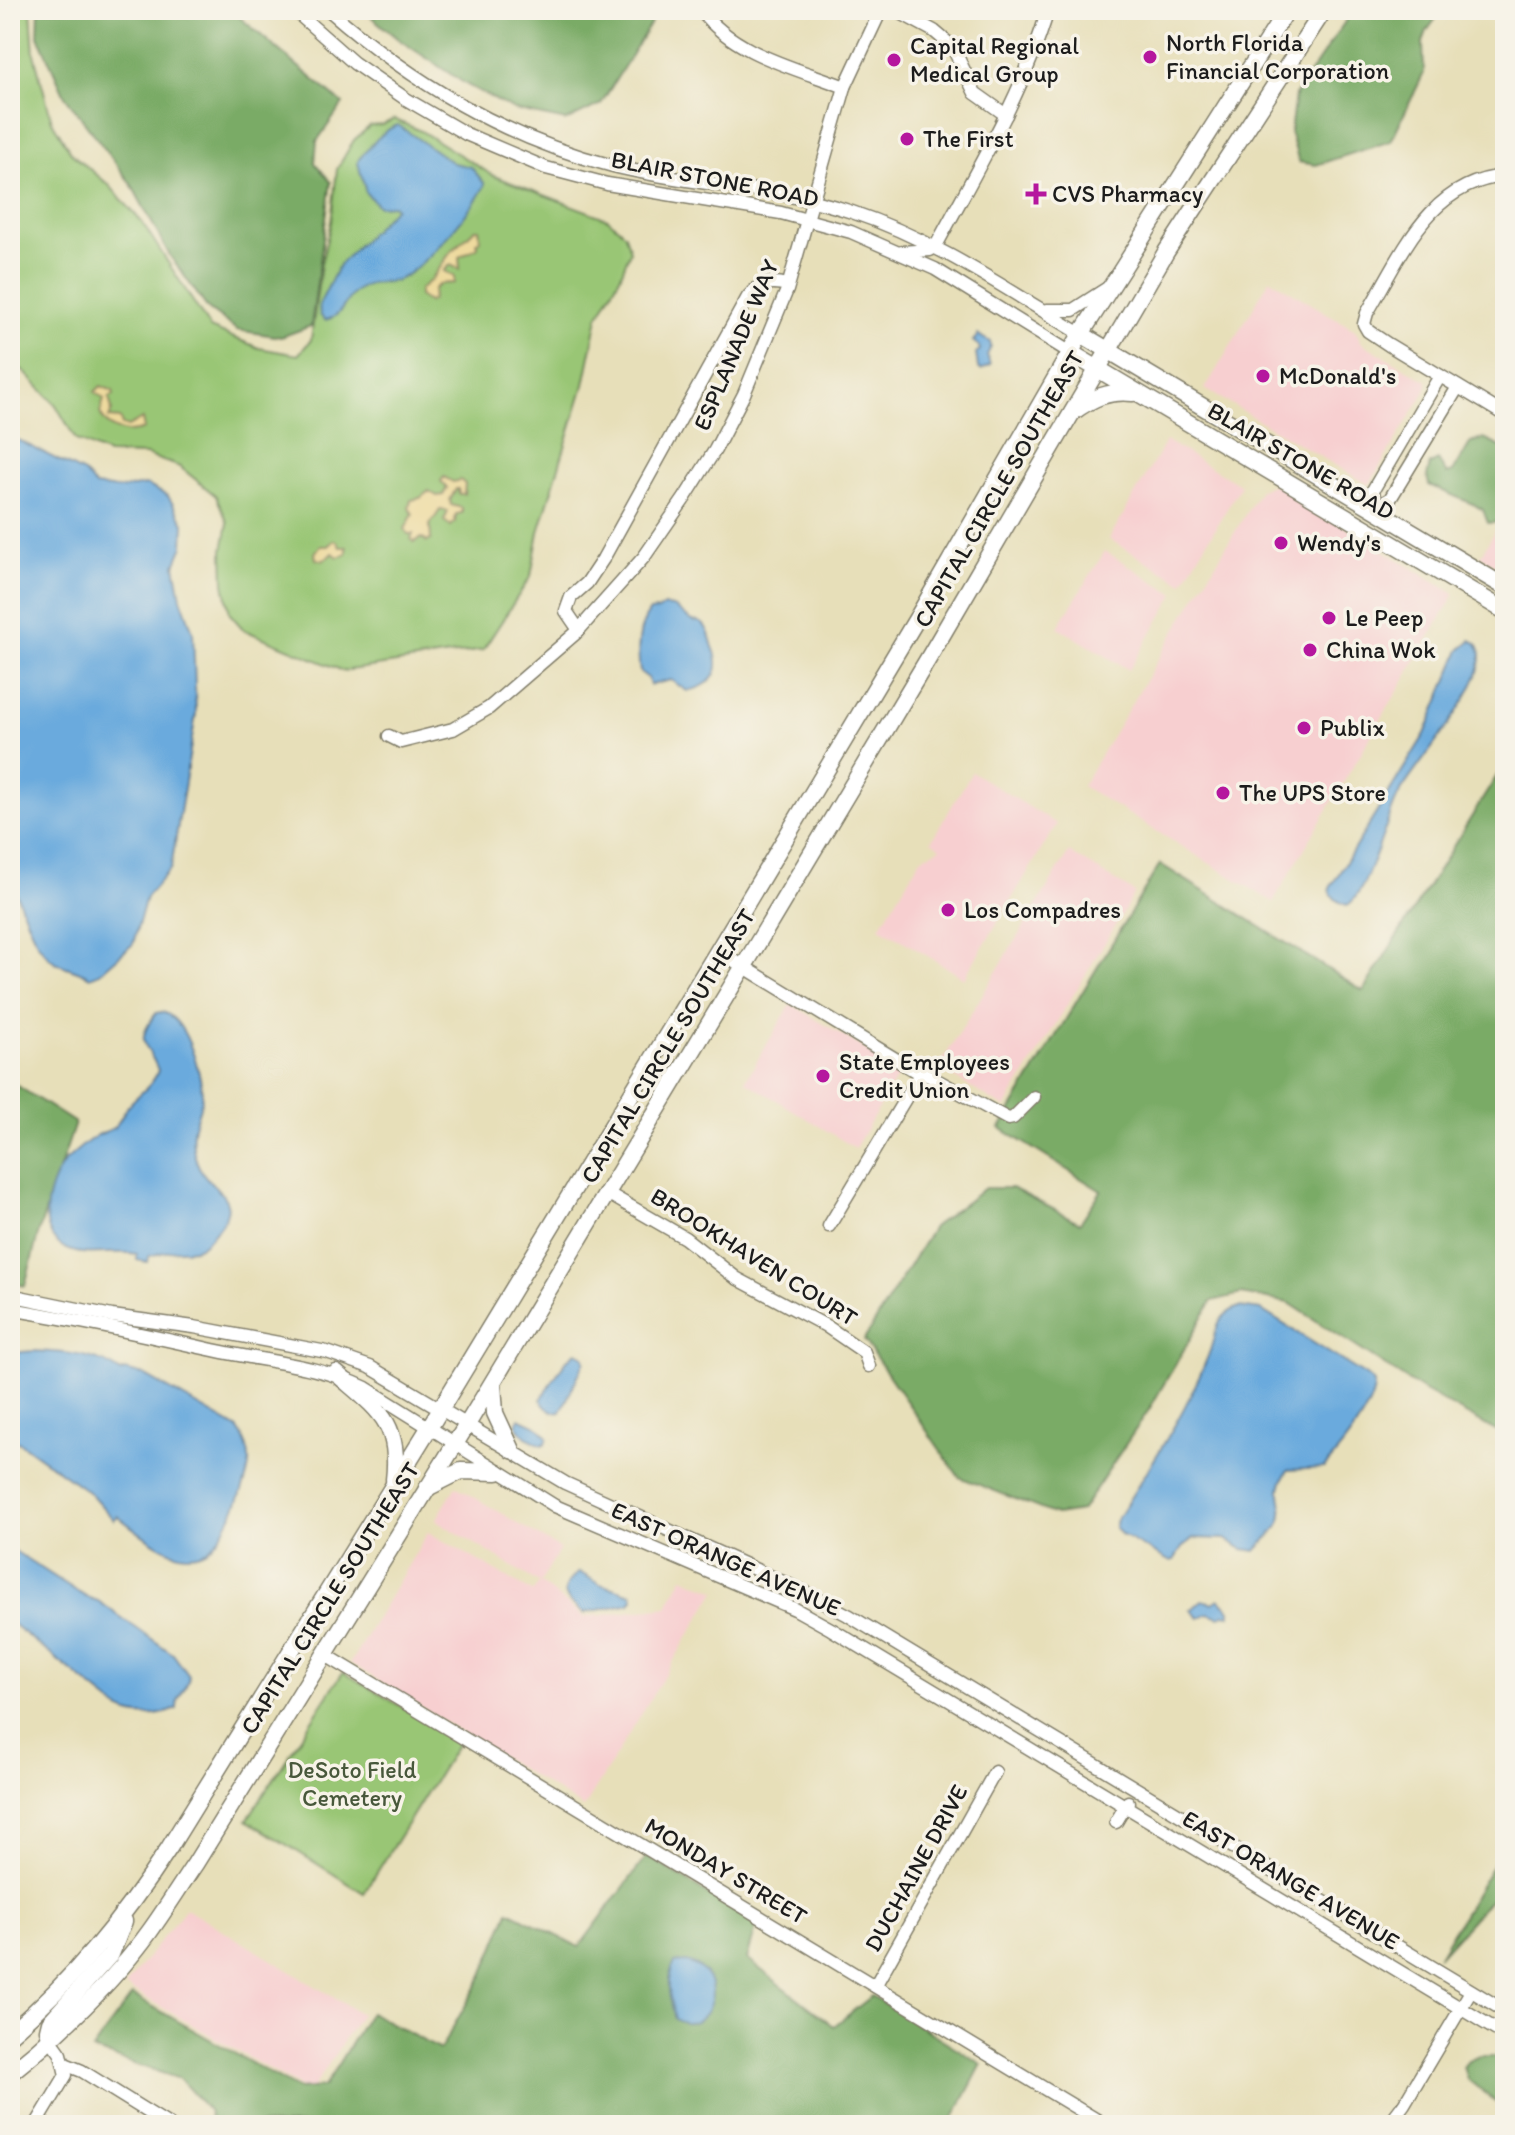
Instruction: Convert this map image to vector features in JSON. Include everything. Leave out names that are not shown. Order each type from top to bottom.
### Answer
[{"type":"main road","name":"CAPITAL CIRCLE SOUTHEAST","points":[[10,2034],[86,1961],[127,1912],[429,1428],[718,951],[919,615],[1081,334],[1287,10]]},
{"type":"main road","name":"CAPITAL CIRCLE SOUTHEAST","points":[[10,2073],[51,2040],[89,2001],[148,1934],[195,1864],[468,1423],[744,966],[1166,252],[1324,10]]},
{"type":"main road","name":"BLAIR STONE ROAD","points":[[1081,334],[1505,587]]},
{"type":"main road","name":"BLAIR STONE ROAD","points":[[1071,353],[1505,611]]},
{"type":"main road","points":[[1069,415],[1091,399],[1103,395],[1121,391],[1136,393]]},
{"type":"main road","points":[[1364,525],[1375,507]]},
{"type":"main road","points":[[336,1373],[386,1421],[396,1447],[394,1484]]},
{"type":"main road","points":[[493,1381],[495,1413],[512,1450]]},
{"type":"main road","points":[[426,1489],[461,1471],[497,1472]]},
{"type":"main road","points":[[51,2040],[48,2030],[50,2022],[111,1954],[127,1912]]},
{"type":"street","name":"BLAIR STONE ROAD","points":[[294,10],[354,63],[406,99],[466,134],[546,168],[643,192],[807,218],[851,232],[946,276],[1071,353]]},
{"type":"street","name":"BLAIR STONE ROAD","points":[[329,10],[411,76],[472,112],[521,134],[614,166],[813,201],[871,219],[936,246],[1081,334]]},
{"type":"street","points":[[701,10],[719,31],[748,49],[845,87]]},
{"type":"street","name":"ESPLANADE WAY","points":[[389,736],[401,742],[453,729],[489,708],[579,630],[644,557],[715,450],[744,394],[788,285],[845,87],[881,10]]},
{"type":"street","points":[[895,10],[934,31],[947,42],[975,93],[1006,115]]},
{"type":"street","points":[[899,252],[930,250],[936,246],[1006,115],[1030,64],[1048,10]]},
{"type":"street","points":[[1505,176],[1476,181],[1458,189],[1435,207],[1367,313],[1364,324],[1368,331],[1505,415]]},
{"type":"street","points":[[579,630],[566,611],[567,604],[587,583],[603,559],[748,297],[754,289],[766,283],[788,285]]},
{"type":"street","points":[[1039,308],[1073,310],[1115,283]]},
{"type":"street","points":[[1440,376],[1373,490],[1375,507],[1390,499],[1458,387]]},
{"type":"street","points":[[1408,430],[1426,441]]},
{"type":"street","points":[[718,951],[921,1073],[1008,1119],[1013,1118],[1034,1097]]},
{"type":"street","points":[[829,1226],[921,1073]]},
{"type":"street","name":"BROOKHAVEN COURT","points":[[607,1193],[685,1238],[736,1278],[826,1326],[864,1352],[869,1366]]},
{"type":"street","name":"EAST ORANGE AVENUE","points":[[10,1295],[112,1316],[194,1327],[327,1352],[370,1367],[565,1483],[805,1592],[848,1615],[1505,2011]]},
{"type":"street","name":"EAST ORANGE AVENUE","points":[[10,1309],[336,1373],[366,1388],[497,1472],[588,1521],[795,1609],[868,1650],[1505,2035]]},
{"type":"street","name":"MONDAY STREET","points":[[324,1654],[1105,2125]]},
{"type":"street","name":"DUCHAINE DRIVE","points":[[875,1986],[995,1772]]},
{"type":"street","points":[[1116,1822],[1136,1789]]},
{"type":"street","points":[[1388,2125],[1404,2104],[1471,1991]]},
{"type":"street","points":[[36,2125],[63,2081],[65,2064],[51,2040]]},
{"type":"street","points":[[65,2064],[82,2071],[169,2125]]},
{"type":"shaded area","points":[[1270,279],[1355,330],[1362,343],[1427,381],[1427,388],[1369,485],[1205,389]]},
{"type":"shaded area","points":[[1166,441],[1241,485],[1183,583],[1109,539]]},
{"type":"shaded area","points":[[1274,484],[1455,594],[1273,902],[1082,786],[1260,490]]},
{"type":"shaded area","points":[[1505,515],[1505,571],[1480,556]]},
{"type":"shaded area","points":[[1105,551],[1175,594],[1129,670],[1058,627]]},
{"type":"shaded area","points":[[972,772],[1057,824],[964,978],[880,927],[921,858],[941,848],[931,841]]},
{"type":"shaded area","points":[[1069,852],[1135,893],[1005,1108],[938,1068]]},
{"type":"shaded area","name":"State Employees Credit Union","points":[[791,1004],[901,1071],[855,1148],[745,1081]]},
{"type":"shaded area","points":[[456,1486],[560,1549],[540,1583],[584,1617],[667,1607],[683,1577],[716,1591],[584,1808],[350,1663],[428,1532],[533,1592],[539,1583],[436,1520]]},
{"type":"shaded area","points":[[186,1908],[361,2014],[310,2093],[125,1986]]},
{"type":"green space","points":[[10,10],[31,10],[34,54],[52,121],[72,154],[109,185],[142,222],[210,328],[259,348],[298,355],[311,340],[337,169],[354,140],[370,126],[394,119],[421,131],[494,176],[608,219],[625,234],[630,251],[598,317],[584,385],[539,532],[531,576],[483,650],[343,671],[244,630],[230,614],[224,583],[223,550],[228,523],[216,496],[180,467],[146,455],[108,454],[76,440],[56,405],[10,357]]},
{"type":"green space","points":[[39,10],[231,10],[343,104],[317,141],[315,163],[331,182],[311,326],[281,337],[237,330],[208,309],[170,256],[131,184],[65,96],[38,36]]},
{"type":"green space","points":[[363,10],[651,10],[651,23],[601,104],[566,121],[514,110],[467,85],[398,39]]},
{"type":"green space","points":[[1353,10],[1442,10],[1427,31],[1423,42],[1424,73],[1391,141],[1316,165],[1299,162],[1290,132],[1295,95]]},
{"type":"green space","points":[[1484,439],[1505,449],[1504,522],[1488,523],[1483,510],[1429,485],[1427,476],[1430,464],[1438,460],[1447,474],[1453,472],[1471,442]]},
{"type":"green space","points":[[1505,763],[1505,1436],[1424,1391],[1289,1303],[1241,1294],[1212,1301],[1150,1408],[1081,1511],[1056,1515],[959,1477],[864,1340],[933,1227],[985,1188],[1012,1188],[1080,1223],[1101,1191],[1000,1128],[1160,864],[1363,991]]},
{"type":"green space","points":[[10,1081],[75,1123],[39,1231],[25,1286],[10,1282]]},
{"type":"green space","name":"DeSoto Field Cemetery","points":[[343,1672],[459,1741],[364,1893],[247,1820]]},
{"type":"green space","points":[[1505,1844],[1505,1883],[1438,1957]]},
{"type":"green space","points":[[647,1856],[757,1925],[747,1959],[834,2026],[872,1996],[982,2064],[950,2125],[212,2125],[208,2110],[180,2079],[92,2050],[132,1995],[297,2089],[324,2087],[370,2012],[440,2050],[483,1975],[509,1911],[579,1947]]},
{"type":"green space","points":[[1479,2056],[1494,2056],[1505,2063],[1505,2110],[1467,2079],[1463,2067]]},
{"type":"sand","points":[[475,229],[479,229],[481,240],[477,242],[478,247],[459,257],[460,269],[450,265],[444,271],[454,276],[454,283],[439,284],[428,302],[419,296],[419,290]]},
{"type":"sand","points":[[101,386],[113,391],[114,395],[109,397],[112,410],[109,418],[120,419],[122,425],[128,427],[142,419],[144,429],[124,432],[103,419],[100,413],[104,399],[95,392]]},
{"type":"sand","points":[[444,477],[465,484],[464,494],[459,494],[456,489],[450,500],[451,505],[462,508],[462,513],[456,514],[451,526],[444,521],[448,511],[440,510],[430,525],[431,540],[427,542],[422,538],[414,542],[411,539],[413,534],[408,534],[405,529],[413,514],[409,508],[411,500],[429,491],[437,496],[443,495],[447,488],[441,481]]},
{"type":"sand","points":[[334,540],[340,547],[347,547],[347,554],[338,557],[333,553],[324,560],[316,559],[315,553],[320,546],[328,546]]},
{"type":"water","points":[[398,125],[453,163],[471,167],[485,184],[460,222],[419,265],[397,280],[361,287],[340,312],[325,320],[320,315],[319,305],[339,265],[395,208],[393,205],[378,206],[366,193],[358,163],[377,139]]},
{"type":"water","points":[[978,335],[990,342],[991,347],[987,355],[990,365],[981,370],[976,353],[980,350],[979,346],[973,341]]},
{"type":"water","points":[[10,436],[84,473],[95,486],[118,489],[147,485],[168,496],[184,523],[183,546],[175,565],[181,598],[193,632],[196,714],[171,868],[146,897],[133,944],[100,973],[90,977],[48,956],[36,939],[15,891],[10,887]]},
{"type":"water","points":[[664,606],[676,609],[707,629],[717,664],[714,676],[703,686],[687,691],[671,680],[650,685],[648,678],[640,672],[640,632],[650,611]]},
{"type":"water","points":[[1471,640],[1477,643],[1481,655],[1472,687],[1398,796],[1361,888],[1347,905],[1333,897],[1330,888],[1425,734],[1460,650]]},
{"type":"water","points":[[161,1012],[178,1023],[195,1060],[202,1095],[193,1131],[193,1149],[202,1172],[227,1202],[226,1215],[200,1247],[149,1256],[147,1262],[137,1260],[137,1254],[71,1251],[54,1239],[49,1229],[47,1204],[54,1179],[67,1159],[92,1138],[115,1126],[127,1107],[153,1081],[158,1070],[144,1037],[156,1013]]},
{"type":"water","points":[[1239,1307],[1261,1310],[1366,1376],[1374,1383],[1373,1393],[1356,1427],[1324,1468],[1288,1470],[1280,1492],[1281,1520],[1256,1551],[1243,1549],[1225,1539],[1193,1538],[1174,1560],[1169,1561],[1122,1535],[1115,1528],[1117,1519],[1189,1399],[1220,1321]]},
{"type":"water","points":[[34,1351],[79,1355],[101,1361],[121,1372],[125,1370],[144,1375],[238,1429],[248,1450],[247,1473],[229,1521],[210,1548],[187,1555],[159,1546],[117,1516],[114,1520],[91,1494],[10,1439],[10,1353]]},
{"type":"water","points":[[576,1352],[583,1355],[585,1361],[561,1412],[552,1411],[541,1399],[565,1362]]},
{"type":"water","points":[[519,1418],[537,1426],[548,1437],[546,1443],[542,1445],[526,1437],[517,1426]]},
{"type":"water","points":[[10,1548],[86,1597],[98,1601],[173,1654],[189,1676],[177,1709],[148,1716],[119,1709],[10,1622]]},
{"type":"water","points":[[579,1572],[600,1584],[632,1594],[633,1599],[630,1603],[584,1613],[565,1594],[568,1584]]},
{"type":"water","points":[[1219,1599],[1230,1610],[1230,1615],[1220,1617],[1208,1613],[1199,1618],[1191,1610],[1202,1600],[1213,1603]]},
{"type":"water","points":[[686,1962],[700,1968],[709,1978],[712,1990],[705,2013],[687,2023],[675,2019],[669,1983],[675,1963]]},
{"type":"place","name":"North Florida Financial Corporation","points":[[1150,57]]},
{"type":"place","name":"Capital Regional Medical Group","points":[[894,60]]},
{"type":"place","name":"The First","points":[[907,139]]},
{"type":"place","name":"CVS Pharmacy","points":[[1036,194]]},
{"type":"place","name":"McDonald's","points":[[1263,376]]},
{"type":"place","name":"Wendy's","points":[[1281,543]]},
{"type":"place","name":"Le Peep","points":[[1329,618]]},
{"type":"place","name":"China Wok","points":[[1310,650]]},
{"type":"place","name":"Publix","points":[[1304,728]]},
{"type":"place","name":"The UPS Store","points":[[1223,793]]},
{"type":"place","name":"Los Compadres","points":[[948,910]]},
{"type":"place","name":"State Employees Credit Union","points":[[823,1076]]}]
